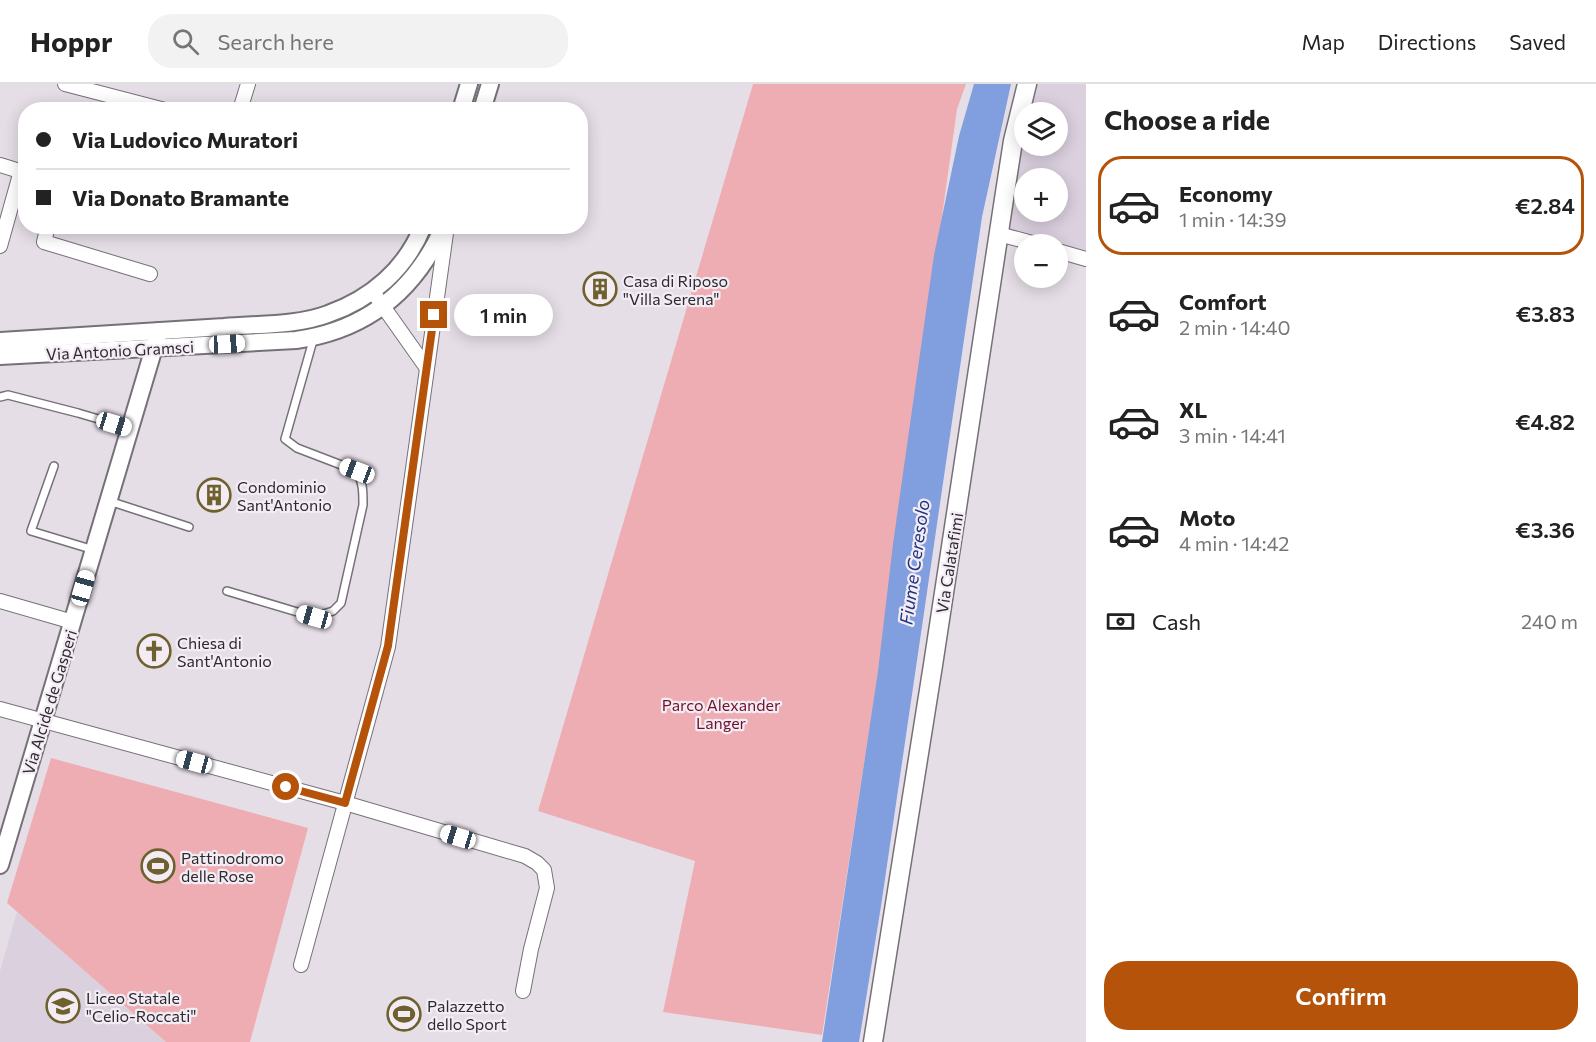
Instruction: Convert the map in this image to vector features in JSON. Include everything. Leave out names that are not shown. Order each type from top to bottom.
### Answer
[{"type":"main road","name":"Via Calatafimi","points":[[873,1042],[1013,141],[1027,84]]},
{"type":"street","points":[[242,102],[248,84]]},
{"type":"street","points":[[463,102],[469,84]]},
{"type":"street","points":[[484,102],[490,84]]},
{"type":"street","points":[[74,85],[136,102]]},
{"type":"street","points":[[0,165],[18,170]]},
{"type":"street","points":[[0,246],[4,215],[18,183]]},
{"type":"street","points":[[46,234],[44,242],[150,274]]},
{"type":"street","name":"Via Antonio Gramsci","points":[[0,356],[157,340],[302,321],[335,312],[373,292],[402,263],[419,234]]},
{"type":"street","name":"Via Antonio Gramsci","points":[[0,340],[314,337],[338,330],[383,307],[420,270],[440,234]]},
{"type":"street","points":[[301,965],[388,646],[444,234]]},
{"type":"street","points":[[999,234],[1014,238]]},
{"type":"street","points":[[1068,254],[1086,259]]},
{"type":"street","points":[[373,292],[426,368]]},
{"type":"street","name":"Via Alcide de Gasperi","points":[[0,865],[157,340]]},
{"type":"street","points":[[0,601],[73,622]]},
{"type":"street","points":[[0,709],[345,803],[525,856],[544,870],[547,888],[523,991]]},
{"type":"lane","points":[[227,591],[314,617],[333,610],[341,603],[363,505],[361,478],[357,471],[297,448],[285,439],[314,337]]},
{"type":"lane","points":[[0,397],[8,395],[131,429]]},
{"type":"lane","points":[[54,466],[31,531],[94,550]]},
{"type":"lane","points":[[109,501],[189,526]]},
{"type":"shaded area","points":[[1034,84],[1086,84],[1086,257],[1068,249],[1068,234],[1014,234],[1014,241],[1002,238],[1014,177],[1014,222],[1068,222],[1068,168],[1016,168],[1018,156],[1068,156],[1068,102],[1030,102]]},
{"type":"shaded area","name":"Liceo Statale \"Celio-Roccati\"","points":[[17,912],[166,1042],[0,1042],[0,971]]},
{"type":"green space","name":"Parco Alexander Langer","points":[[753,84],[966,84],[957,109],[879,667],[822,1035],[663,1012],[695,861],[538,811]]},
{"type":"green space","name":"Pattinodromo delle Rose","points":[[51,758],[308,828],[250,1042],[166,1042],[7,903]]},
{"type":"water","name":"Fiume Ceresolo","points":[[974,84],[1011,84],[982,217],[859,1042],[822,1042],[878,671],[893,544],[934,255],[959,136]]},
{"type":"place","name":"Casa di Riposo \"Villa Serena\"","points":[[600,289]]},
{"type":"place","name":"Condominio Sant'Antonio","points":[[214,495]]},
{"type":"place","name":"Chiesa di Sant'Antonio","points":[[154,651]]},
{"type":"place","name":"Pattinodromo delle Rose","points":[[158,866]]},
{"type":"place","name":"Liceo Statale \"Celio-Roccati\"","points":[[63,1006]]},
{"type":"place","name":"Palazzetto dello Sport","points":[[404,1014]]},
{"type":"route","points":[[286,787],[345,803],[388,646],[434,315]]}]
